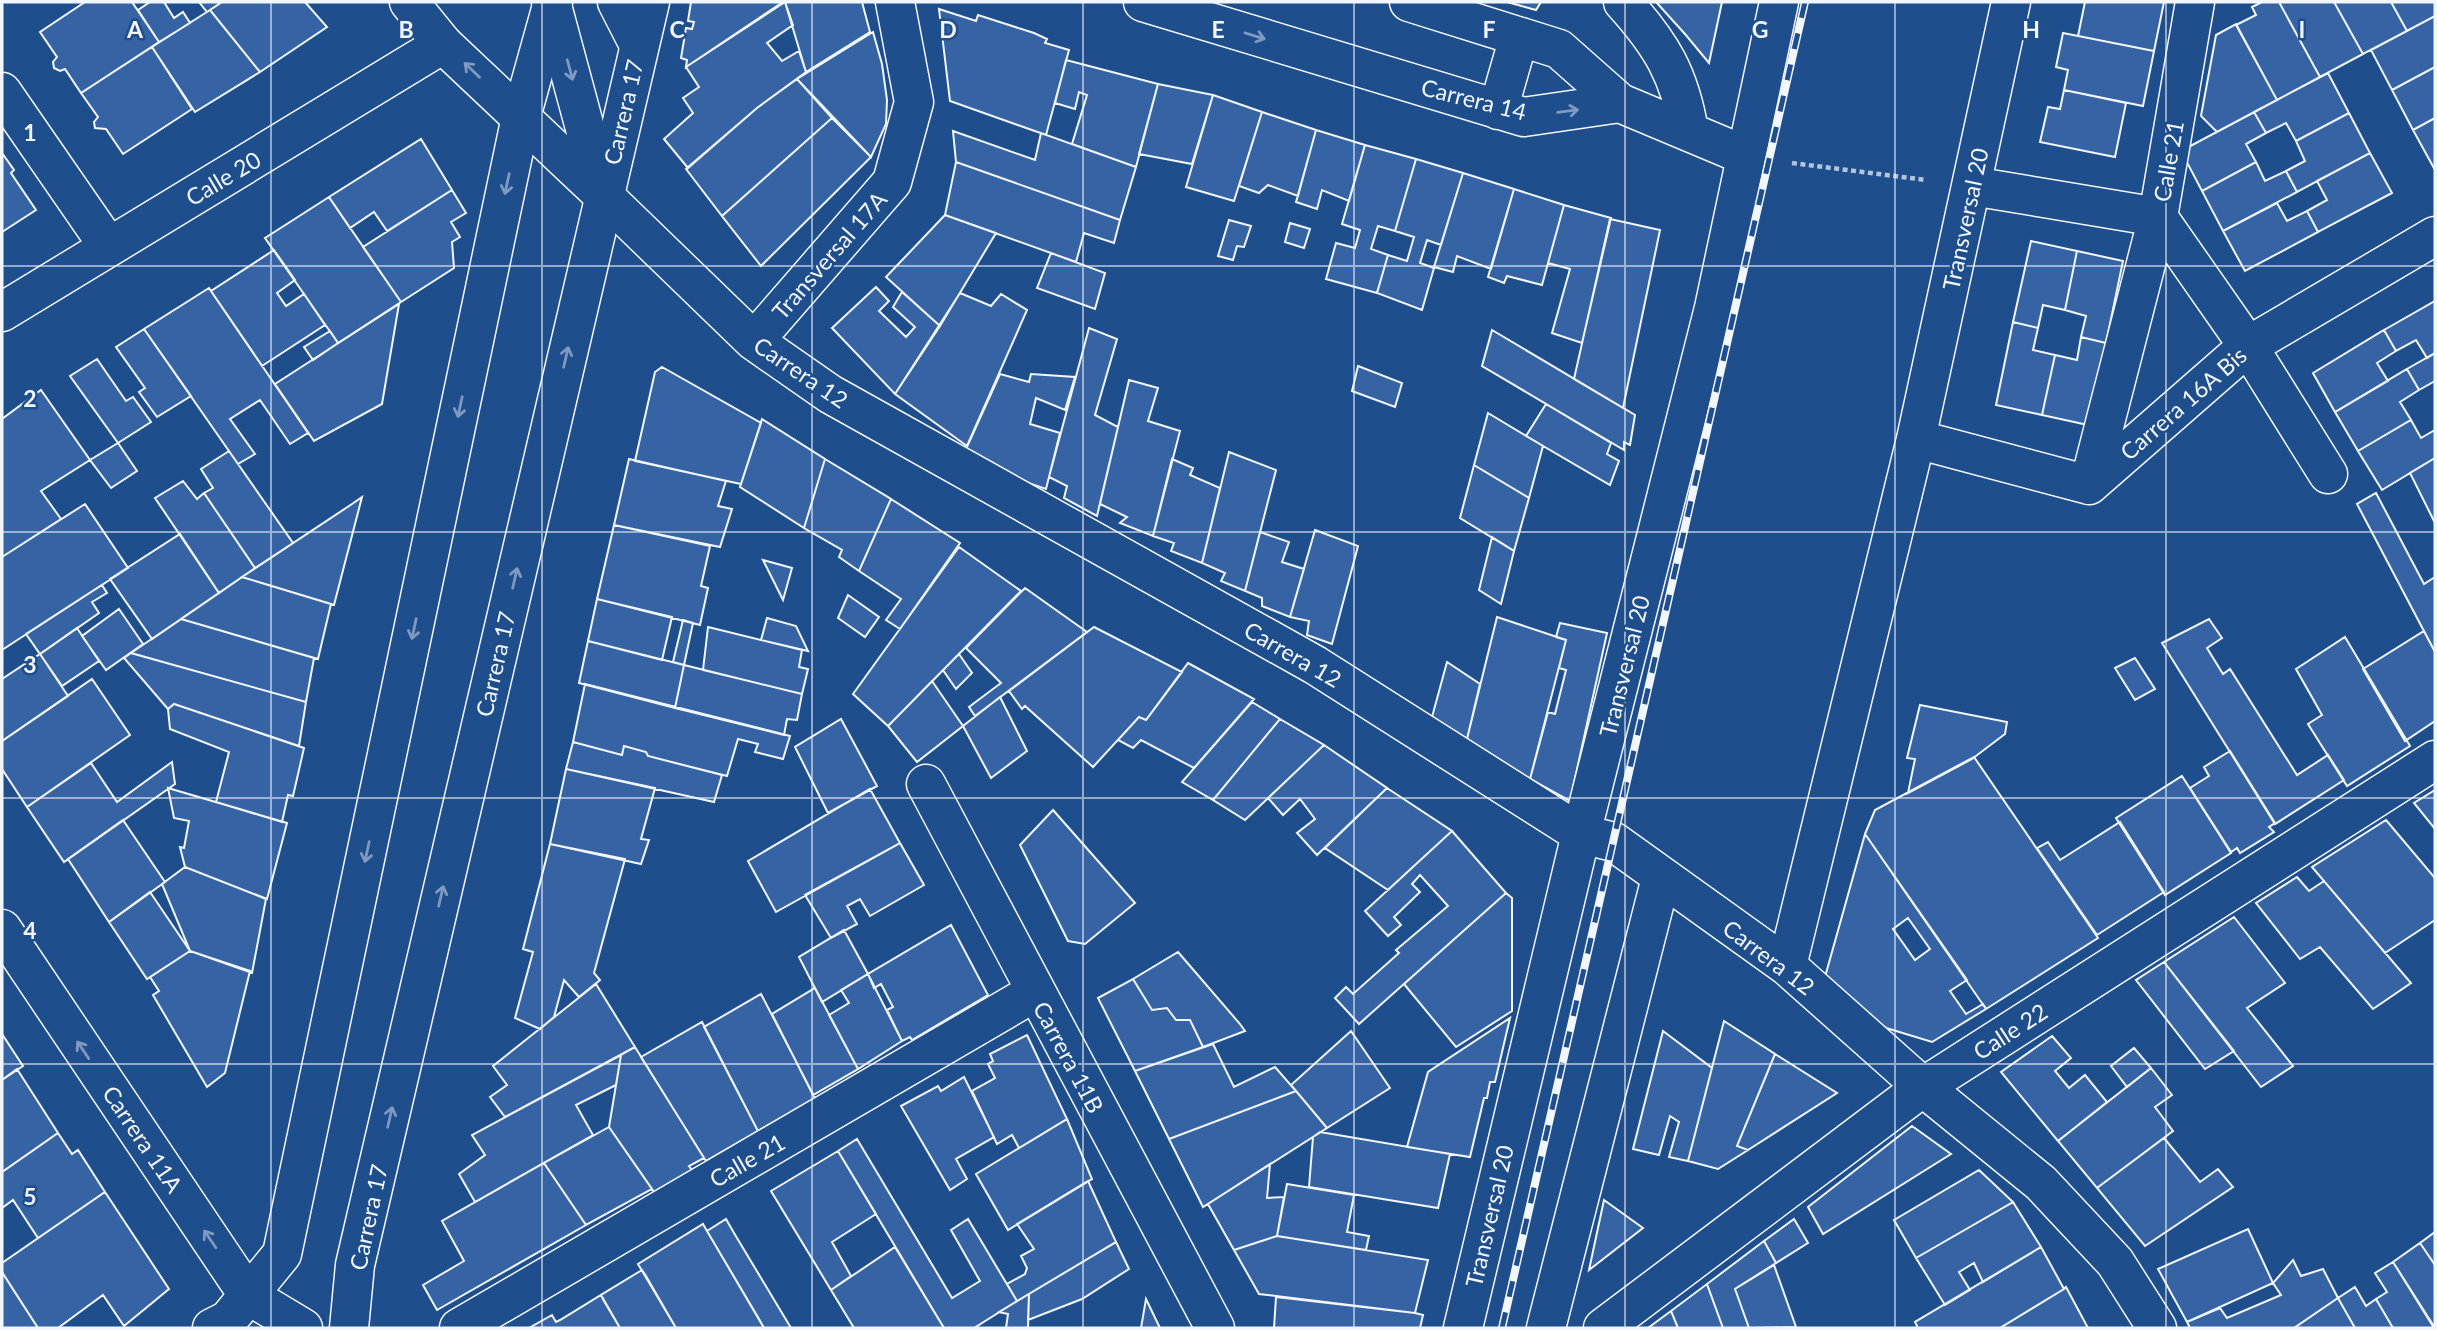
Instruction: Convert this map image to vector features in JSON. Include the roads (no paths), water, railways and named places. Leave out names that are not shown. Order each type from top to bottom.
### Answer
[{"type":"street","name":"Carrera 12","points":[[409,2],[443,44],[754,341],[830,394],[1315,665],[1581,834],[1614,842],[1787,966],[1923,1087],[2041,1183],[2115,1262],[2149,1325]]},
{"type":"street","points":[[617,2],[639,45]]},
{"type":"street","name":"Carrera 17","points":[[349,1328],[355,1265],[650,2]]},
{"type":"street","name":"Transversal 17A","points":[[754,341],[892,182],[914,102],[895,2]]},
{"type":"street","name":"Carrera 14","points":[[1143,2],[1524,117],[1620,103]]},
{"type":"street","points":[[1409,2],[1559,49],[1620,103],[1744,155]]},
{"type":"street","points":[[1623,2],[1655,37],[1684,99],[1689,132]]},
{"type":"street","name":"Transversal 20","points":[[1463,1328],[1581,834],[1714,308],[1744,155],[1779,2]]},
{"type":"street","name":"Transversal 20","points":[[1787,966],[1916,439],[2011,2]]},
{"type":"street","name":"Calle 21","points":[[1972,186],[2158,217],[2195,2]]},
{"type":"street","points":[[212,1328],[228,1320],[282,1254],[521,117],[552,3]]},
{"type":"street","points":[[552,3],[603,195]]},
{"type":"street","points":[[1498,110],[1519,37]]},
{"type":"street","name":"Calle 20","points":[[2,312],[443,44]]},
{"type":"street","points":[[2,92],[108,247]]},
{"type":"street","points":[[2158,217],[2248,346],[2328,474]]},
{"type":"street","points":[[1916,439],[2089,485],[2158,217]]},
{"type":"street","name":"Carrera 16A Bis","points":[[2089,485],[2248,346],[2435,236]]},
{"type":"street","name":"Calle 22","points":[[1603,1328],[1923,1087],[2435,760]]},
{"type":"street","name":"Carrera 11B","points":[[926,784],[1034,992],[1216,1328]]},
{"type":"street","points":[[1546,1328],[1661,878]]},
{"type":"street","name":"Carrera 11A","points":[[2,931],[248,1296],[303,1328]]},
{"type":"street","name":"Calle 21","points":[[459,1328],[1034,992]]},
{"type":"railway","points":[[1502,1328],[1805,2]]}]
